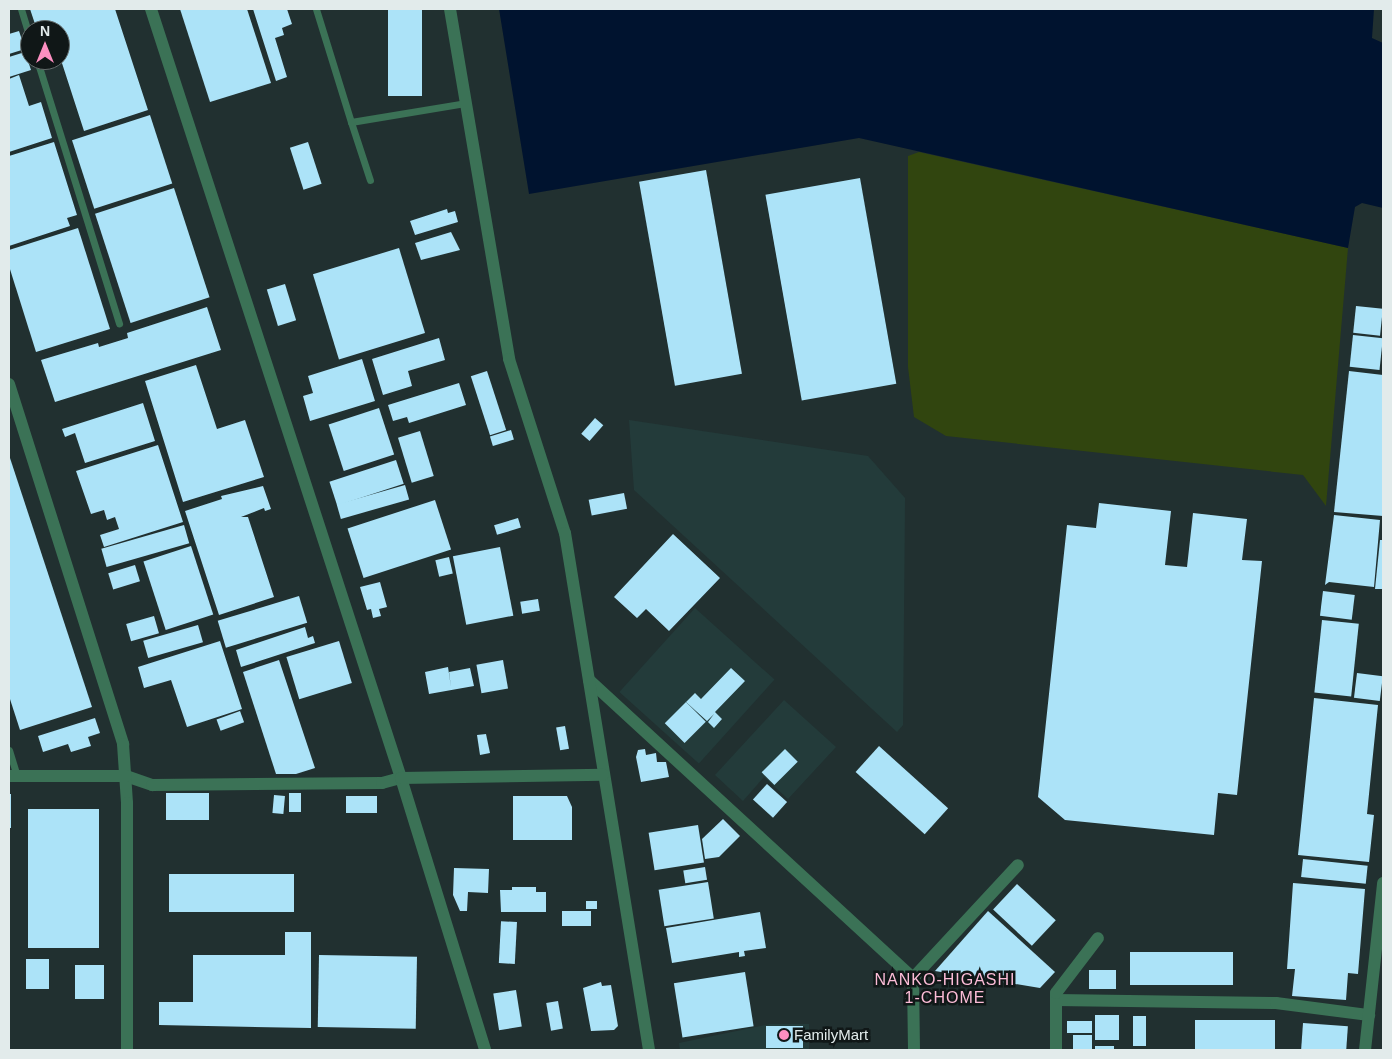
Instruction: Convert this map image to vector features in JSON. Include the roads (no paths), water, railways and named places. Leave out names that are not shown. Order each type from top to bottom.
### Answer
[{"type":"street","points":[[151,9],[401,778],[485,1050]]},
{"type":"street","points":[[450,9],[509,359],[565,533],[649,1050]]},
{"type":"street","points":[[9,384],[124,744],[126,776],[127,1050]]},
{"type":"street","points":[[589,680],[912,978]]},
{"type":"street","points":[[13,776],[126,776],[152,785],[382,783],[401,778],[603,775]]},
{"type":"street","points":[[914,1050],[912,978],[1018,865]]},
{"type":"street","points":[[1365,1050],[1383,883]]},
{"type":"street","points":[[1056,1050],[1056,993],[1098,938]]},
{"type":"street","points":[[1056,1000],[1276,1003],[1369,1015]]},
{"type":"lane","points":[[316,9],[370,180]]},
{"type":"lane","points":[[40,70],[118,324]]},
{"type":"lane","points":[[351,122],[466,103]]},
{"type":"lane","points":[[9,750],[13,776]]},
{"type":"water","points":[[499,9],[1374,9],[1372,38],[1383,43],[1383,208],[1362,203],[1355,207],[1348,248],[859,138],[529,194]]},
{"type":"place","name":"FamilyMart","points":[[784,1035]]},
{"type":"district","name":"NANKO-HIGASHI 1-CHOME","points":[[945,989]]}]
